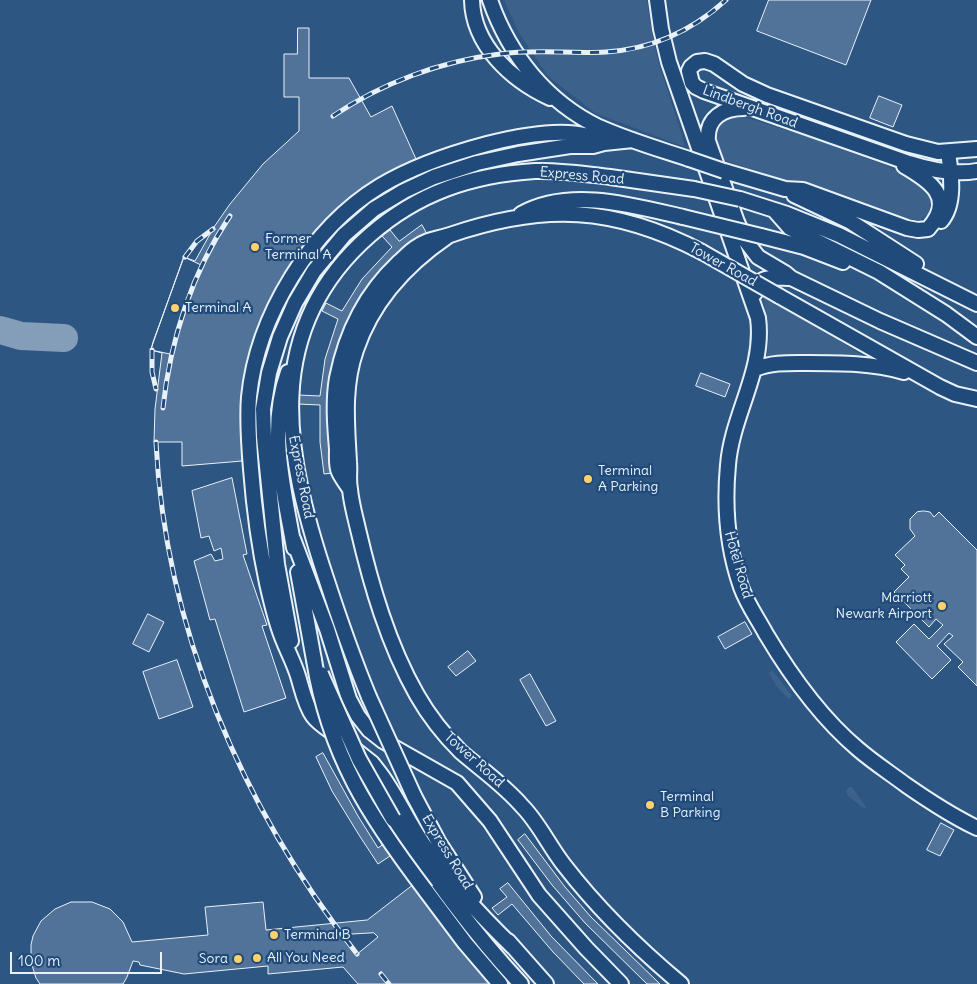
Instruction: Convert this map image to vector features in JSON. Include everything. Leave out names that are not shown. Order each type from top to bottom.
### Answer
[{"type":"street","points":[[472,0],[474,19],[478,30],[495,58],[532,90],[561,103],[592,123],[633,140],[724,171],[785,189],[803,190],[907,228],[918,230],[928,229],[937,224],[946,214],[950,198],[948,152]]},
{"type":"street","points":[[490,0],[505,34],[520,60],[561,103]]},
{"type":"street","name":"Hotel Road","points":[[657,0],[668,62],[758,318],[760,339],[755,369],[732,443],[726,488],[726,523],[742,588],[748,603],[775,649],[800,686],[844,736],[877,765],[943,809],[977,828]]},
{"type":"street","name":"Lindbergh Road","points":[[977,149],[938,152],[906,144],[767,95],[743,84],[714,64],[705,61],[697,62],[689,71],[692,83],[696,87],[874,151],[918,166],[950,172],[977,171]]},
{"type":"street","points":[[757,110],[737,108],[723,111],[709,125],[708,141],[737,222],[746,240],[758,257],[790,278],[880,321],[977,363]]},
{"type":"street","points":[[521,984],[484,943],[442,870],[418,836],[376,767],[313,716],[307,704],[278,627],[264,572],[253,497],[249,447],[249,397],[261,342],[275,308],[293,275],[309,252],[332,226],[360,200],[397,177],[460,152],[496,142],[538,135],[577,134],[596,138],[604,143]]},
{"type":"street","points":[[622,984],[586,948],[544,901],[524,875],[490,820],[457,783],[383,741],[369,730],[358,716],[349,699],[330,638],[293,539],[263,427],[265,392],[276,346],[287,319],[300,293],[325,257],[344,235],[365,216],[387,200],[434,177],[477,163],[570,146],[593,146],[633,140]]},
{"type":"street","points":[[874,151],[914,172],[937,191],[939,200],[938,210],[928,229]]},
{"type":"street","name":"Express Road","points":[[546,984],[481,907],[442,870],[414,796],[369,697],[347,641],[318,554],[302,498],[295,463],[291,397],[294,362],[301,334],[320,294],[353,251],[374,231],[397,214],[438,191],[469,181],[510,173],[547,171],[584,174],[694,189],[740,199],[814,224],[856,242],[975,304]]},
{"type":"street","points":[[785,189],[796,197],[858,226],[975,304]]},
{"type":"street","points":[[512,219],[535,206],[569,200],[600,201],[649,209],[804,248],[846,264],[929,303]]},
{"type":"street","name":"Express Road","points":[[774,210],[790,228],[866,265],[929,303],[977,337]]},
{"type":"street","name":"Tower Road","points":[[681,984],[637,946],[602,910],[560,861],[524,808],[503,786],[455,746],[427,710],[404,669],[368,571],[349,488],[346,401],[351,366],[358,344],[372,313],[394,283],[413,264],[448,236],[488,223],[531,216],[558,214],[600,216],[648,227],[670,236],[702,252],[924,378],[955,394],[977,399]]},
{"type":"street","points":[[755,307],[756,288],[760,281],[771,277],[790,278]]},
{"type":"street","points":[[297,674],[277,564],[273,466],[279,405],[301,334]]},
{"type":"street","points":[[755,369],[770,364],[852,362],[924,378]]},
{"type":"street","points":[[293,539],[319,691],[330,727],[347,769],[365,804],[391,844],[453,927],[500,984]]},
{"type":"street","points":[[314,660],[362,765],[394,819],[442,870]]},
{"type":"shaded area","points":[[0,0],[977,0],[977,984],[0,984]]},
{"type":"shaded area","points":[[504,0],[647,0],[658,60],[685,147],[595,113],[548,76],[519,33]]},
{"type":"shaded area","points":[[733,114],[809,137],[890,167],[922,185],[932,199],[928,214],[920,220],[903,218],[723,160],[716,149],[716,129]]},
{"type":"shaded area","points":[[763,296],[866,358],[777,359],[767,356],[769,336]]},
{"type":"shaded area","points":[[772,670],[792,696],[789,699],[777,687],[769,673]]},
{"type":"shaded area","points":[[849,787],[852,787],[866,807],[865,809],[848,796],[846,791]]},
{"type":"building","points":[[769,0],[871,0],[846,65],[757,31]]},
{"type":"building","name":"Former Terminal A","points":[[298,28],[309,28],[309,78],[349,78],[371,117],[392,106],[416,159],[396,170],[295,263],[242,413],[242,461],[182,466],[182,442],[154,442],[155,409],[162,353],[151,350],[153,342],[184,257],[195,261],[214,227],[230,204],[263,164],[299,131],[299,97],[284,97],[284,54],[297,54]]},
{"type":"building","points":[[879,96],[902,105],[893,127],[870,118]]},
{"type":"building","points":[[422,225],[427,234],[411,243],[365,292],[355,307],[341,337],[337,352],[333,473],[324,474],[320,442],[320,405],[298,404],[298,395],[320,396],[325,359],[338,319],[322,311],[326,303],[342,311],[362,279],[392,247],[382,236],[390,230],[399,241]]},
{"type":"building","name":"Terminal A","points":[[184,257],[201,265],[170,354],[151,350]]},
{"type":"building","points":[[701,373],[730,384],[725,397],[696,386]]},
{"type":"building","points":[[232,478],[247,554],[243,555],[267,625],[262,626],[286,698],[244,712],[215,619],[210,620],[194,561],[211,554],[215,561],[223,559],[221,548],[214,551],[209,536],[201,538],[192,491]]},
{"type":"building","name":"Marriott Newark Airport","points":[[917,512],[930,512],[934,517],[939,512],[977,550],[977,686],[958,667],[963,662],[944,644],[953,636],[949,633],[937,646],[951,660],[932,679],[896,642],[914,624],[929,639],[943,625],[936,619],[929,627],[894,592],[909,577],[901,569],[905,565],[895,555],[915,536],[910,529],[910,519]]},
{"type":"building","points":[[148,614],[164,622],[149,652],[133,644]]},
{"type":"building","points":[[745,622],[752,634],[725,649],[718,637]]},
{"type":"building","points":[[468,651],[476,661],[456,676],[448,667]]},
{"type":"building","points":[[177,660],[193,707],[159,719],[143,672]]},
{"type":"building","points":[[530,674],[556,721],[546,726],[520,680]]},
{"type":"building","points":[[323,753],[378,848],[385,843],[393,854],[378,864],[332,791],[316,757]]},
{"type":"building","points":[[941,823],[954,830],[940,856],[927,850]]},
{"type":"building","points":[[525,834],[565,887],[591,917],[660,984],[647,984],[585,923],[552,885],[518,840]]},
{"type":"building","points":[[508,883],[551,936],[598,984],[584,984],[553,952],[512,904],[498,915],[492,908],[507,897],[500,889]]},
{"type":"building","name":"Terminal B","points":[[412,886],[495,984],[358,984],[343,967],[268,974],[268,966],[184,974],[140,965],[139,962],[133,961],[123,984],[40,984],[31,962],[33,936],[41,921],[55,909],[71,902],[92,902],[110,909],[123,922],[132,942],[208,935],[205,907],[263,902],[266,930],[367,920]],"holes":[[[374,933],[378,937],[356,955],[340,935]]]},
{"type":"taxiway","points":[[0,330],[21,336],[64,338]]},
{"type":"railway","points":[[333,116],[371,93],[413,75],[478,57],[513,53],[606,52],[639,47],[685,29],[699,21],[726,0]]},
{"type":"railway","points":[[163,408],[171,358],[185,308],[204,260],[230,216]]},
{"type":"railway","points":[[185,257],[197,241],[213,229]]},
{"type":"railway","points":[[152,350],[152,372],[156,389]]},
{"type":"railway","points":[[156,442],[163,511],[175,580],[193,647],[217,713],[245,777],[278,839],[316,898],[357,954]]},
{"type":"railway","points":[[381,974],[389,984]]},
{"type":"place","name":"Former Terminal A","points":[[255,247]]},
{"type":"place","name":"Terminal A","points":[[175,308]]},
{"type":"place","name":"Terminal A Parking","points":[[588,479]]},
{"type":"place","name":"Marriott Newark Airport","points":[[942,606]]},
{"type":"place","name":"Terminal B Parking","points":[[650,805]]},
{"type":"place","name":"Terminal B","points":[[274,935]]},
{"type":"place","name":"All You Need","points":[[257,958]]},
{"type":"place","name":"Sora","points":[[238,959]]}]
